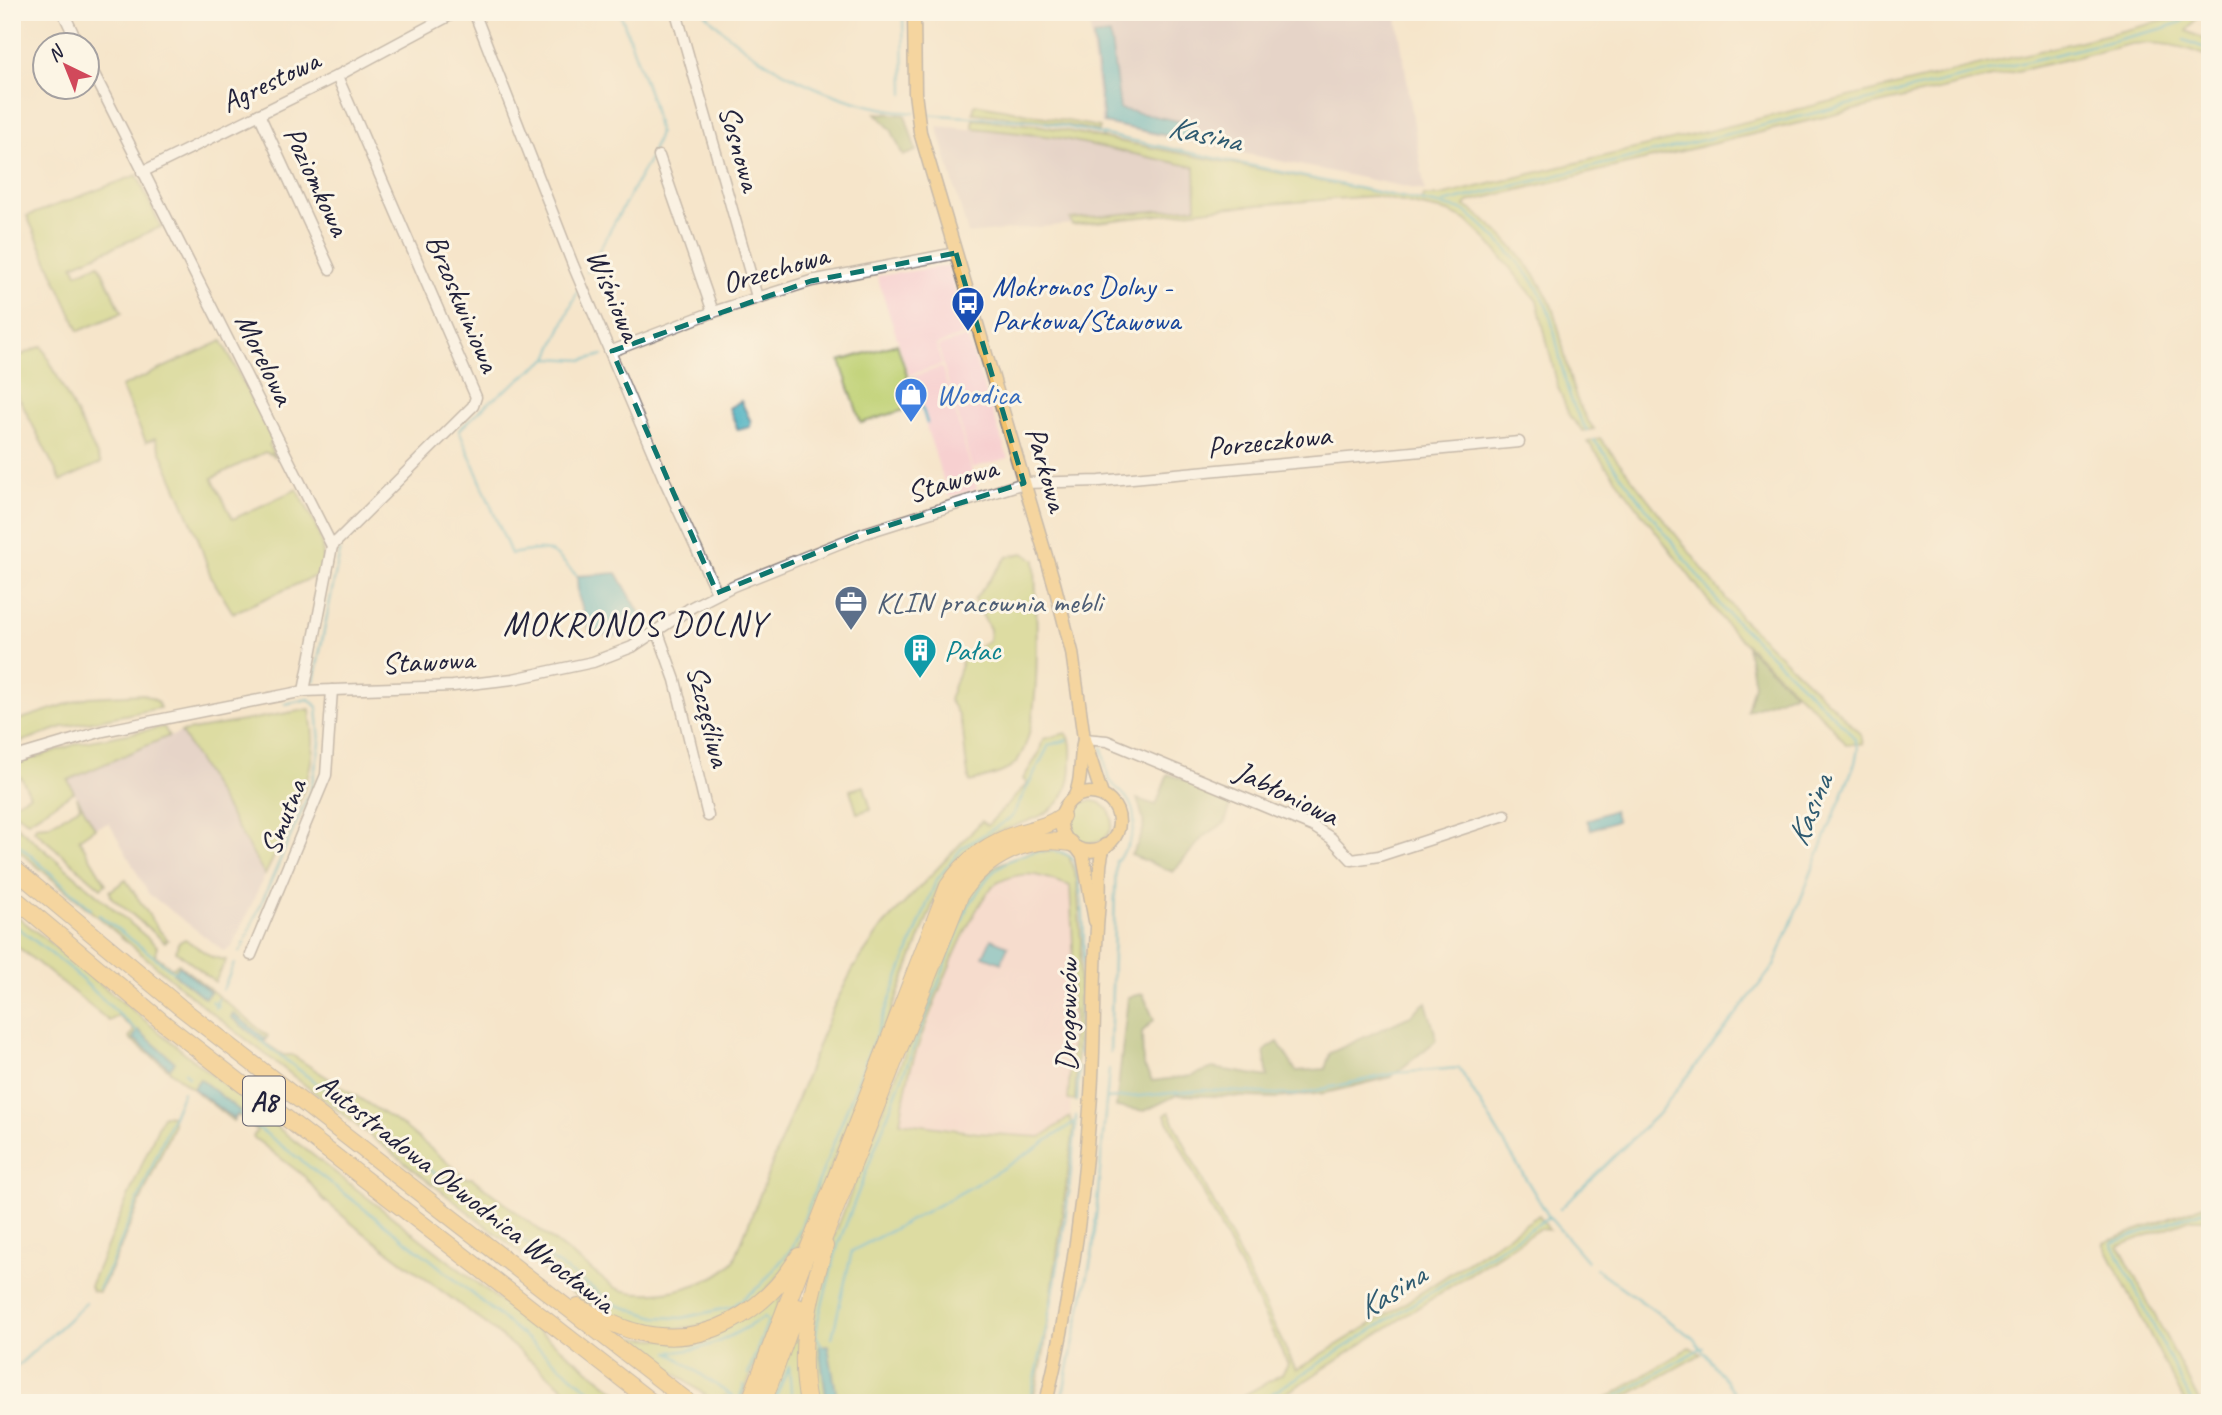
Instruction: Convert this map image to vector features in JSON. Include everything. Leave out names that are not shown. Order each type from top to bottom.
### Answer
[{"type":"highway","points":[[749,1403],[921,951],[954,876],[969,859],[993,843],[1051,824],[1062,816]]},
{"type":"highway","points":[[762,1403],[814,1263],[961,893],[978,871],[1001,855],[1054,840],[1074,846]]},
{"type":"highway","name":"Autostradowa Obwodnica Wrocławia","points":[[12,867],[180,1007],[690,1403]]},
{"type":"highway","name":"Autostradowa Obwodnica Wrocławia","points":[[12,896],[165,1024],[653,1403]]},
{"type":"highway","points":[[553,1295],[636,1332],[684,1335],[723,1326],[756,1307],[787,1276],[800,1255],[833,1181]]},
{"type":"highway","points":[[808,1403],[803,1372],[804,1324],[830,1227]]},
{"type":"main road","name":"Parkowa","points":[[914,12],[916,109],[1072,652],[1084,739],[1102,795]]},
{"type":"main road","name":"Parkowa","points":[[1074,798],[1079,787],[1080,755],[1084,739]]},
{"type":"main road","points":[[1086,793],[1102,795],[1113,804],[1117,813],[1114,835],[1105,845],[1088,851],[1074,846],[1061,825],[1062,816],[1074,798],[1086,793]]},
{"type":"main road","name":"Drogowców","points":[[1095,922],[1099,904],[1100,855],[1105,845]]},
{"type":"main road","name":"Drogowców","points":[[1046,1403],[1058,1351],[1076,1244],[1091,1109],[1096,1019],[1095,922],[1083,856],[1074,846]]},
{"type":"street","points":[[63,12],[72,32]]},
{"type":"street","name":"Agrestowa","points":[[142,172],[337,76],[456,12]]},
{"type":"street","name":"Wiśniowa","points":[[474,12],[573,265],[612,351],[664,479],[717,593]]},
{"type":"street","name":"Sosnowa","points":[[676,12],[757,297]]},
{"type":"street","name":"Brzoskwiniowa","points":[[332,547],[473,406],[476,397],[337,76]]},
{"type":"street","name":"Morelowa","points":[[102,91],[332,547]]},
{"type":"street","name":"Poziomkowa","points":[[259,114],[330,270]]},
{"type":"street","points":[[659,156],[713,312]]},
{"type":"street","name":"Orzechowa","points":[[612,351],[713,312],[819,278],[956,253]]},
{"type":"street","name":"Porzeczkowa","points":[[1024,483],[1145,477],[1519,442]]},
{"type":"street","name":"Stawowa","points":[[12,758],[85,735],[304,691],[426,688],[513,679],[608,658],[717,593],[855,537],[1024,483]]},
{"type":"street","points":[[304,691],[332,547]]},
{"type":"street","name":"Szczęśliwa","points":[[657,630],[675,680],[708,816]]},
{"type":"street","name":"Smutna","points":[[251,955],[326,775],[332,690]]},
{"type":"street","name":"Jabłoniowa","points":[[1084,739],[1107,741],[1314,827],[1331,838],[1352,860],[1379,856],[1505,815]]},
{"type":"highlighted area","points":[[956,253],[1024,483],[865,533],[717,593],[612,351],[811,281]]},
{"type":"shaded area","points":[[1088,12],[1396,12],[1425,191],[1101,124]]},
{"type":"shaded area","points":[[937,126],[1054,137],[1195,167],[1196,207],[1071,219],[1071,224],[968,234]]},
{"type":"shaded area","points":[[948,266],[967,334],[936,345],[942,365],[909,375],[877,276]]},
{"type":"shaded area","points":[[967,337],[1008,458],[972,468],[938,346]]},
{"type":"shaded area","points":[[942,367],[977,489],[949,497],[910,377]]},
{"type":"shaded area","points":[[181,732],[265,875],[232,947],[224,951],[149,894],[109,823],[95,828],[67,780]]},
{"type":"shaded area","points":[[1032,872],[1070,886],[1073,945],[1071,1008],[1074,1012],[1070,1117],[1041,1137],[900,1122],[912,1065],[951,965],[981,902],[998,882]]},
{"type":"green space","points":[[2181,12],[2201,12],[2187,31],[2210,42],[2210,57],[2171,45],[2131,44],[1468,202],[1465,206],[1505,239],[1540,283],[1559,328],[1578,402],[1594,429],[1583,431],[1570,417],[1558,387],[1537,301],[1489,242],[1466,220],[1448,212],[1374,196],[1220,208],[1072,225],[1070,219],[1196,207],[1195,167],[1054,137],[973,128],[973,119],[1037,125],[1421,201],[1423,196],[1440,196],[2171,19]]},
{"type":"green space","points":[[975,104],[1100,127],[1099,131],[1038,120],[973,113]]},
{"type":"green space","points":[[876,113],[905,115],[916,151],[903,156],[892,131]]},
{"type":"green space","points":[[137,175],[161,227],[73,265],[77,273],[99,264],[122,313],[79,331],[27,216]]},
{"type":"green space","points":[[222,341],[273,442],[269,445],[274,456],[265,452],[212,478],[233,519],[297,489],[313,519],[323,550],[322,573],[233,613],[211,577],[197,535],[155,438],[146,442],[121,387]]},
{"type":"green space","points":[[897,344],[917,406],[861,423],[840,361]]},
{"type":"green space","points":[[42,346],[101,463],[61,481],[12,384],[12,359]]},
{"type":"green space","points":[[1600,438],[1742,619],[1851,724],[1861,735],[1863,744],[1846,744],[1829,723],[1729,628],[1588,442]]},
{"type":"green space","points":[[1023,553],[1035,560],[1037,638],[1030,730],[1022,752],[1011,767],[970,782],[960,720],[949,700],[963,659],[989,640],[990,629],[974,600],[1007,557]]},
{"type":"green space","points":[[1747,647],[1794,692],[1792,694],[1747,711],[1754,684]]},
{"type":"green space","points":[[143,694],[157,701],[160,708],[63,727],[12,745],[12,722],[89,697]]},
{"type":"green space","points":[[310,709],[313,742],[308,776],[296,811],[265,875],[181,732]]},
{"type":"green space","points":[[164,727],[169,736],[68,780],[74,792],[28,821],[12,811],[12,804],[30,795],[21,777],[12,782],[12,765],[79,743]]},
{"type":"green space","points":[[1066,733],[1071,743],[1071,763],[1068,784],[1061,799],[1037,817],[974,845],[959,859],[940,886],[807,1229],[788,1264],[764,1291],[738,1311],[708,1324],[677,1328],[644,1325],[609,1314],[575,1295],[207,1009],[12,845],[12,822],[157,946],[155,955],[172,968],[178,963],[268,1036],[264,1042],[283,1055],[292,1055],[406,1128],[466,1178],[472,1178],[612,1286],[625,1291],[658,1293],[710,1279],[734,1261],[832,1010],[853,969],[883,926],[982,821],[987,826],[1027,784],[1023,779],[1039,753],[1043,739]]},
{"type":"green space","points":[[1168,774],[1233,797],[1225,823],[1204,836],[1173,872],[1131,855],[1140,840],[1143,828],[1137,799],[1156,805]]},
{"type":"green space","points":[[864,786],[871,809],[857,813],[850,790]]},
{"type":"green space","points":[[77,797],[95,828],[79,839],[106,884],[101,888],[34,830],[36,826],[48,825],[80,807]]},
{"type":"green space","points":[[1091,801],[1106,807],[1112,822],[1106,837],[1091,843],[1076,837],[1070,822],[1076,807]]},
{"type":"green space","points":[[1040,848],[1042,852],[1058,851],[1069,856],[1077,881],[1081,941],[1075,1101],[1068,1100],[1074,1012],[1071,1008],[1073,945],[1070,886],[1026,874],[999,882],[988,892],[963,936],[912,1064],[900,1122],[979,1133],[1041,1137],[1070,1117],[1074,1128],[1043,1359],[1032,1403],[813,1403],[808,1357],[820,1273],[965,897],[994,866]]},
{"type":"green space","points":[[126,880],[168,940],[165,942],[111,897],[110,891]]},
{"type":"green space","points":[[12,912],[255,1110],[631,1403],[582,1403],[486,1324],[356,1227],[324,1200],[304,1176],[253,1137],[257,1130],[238,1115],[233,1121],[129,1038],[134,1030],[118,1016],[109,1021],[12,942]]},
{"type":"green space","points":[[185,939],[212,957],[226,960],[215,982],[176,951],[178,943]]},
{"type":"green space","points":[[1143,994],[1154,1020],[1142,1032],[1143,1064],[1152,1081],[1191,1076],[1213,1068],[1268,1077],[1264,1051],[1278,1042],[1296,1071],[1325,1069],[1330,1053],[1408,1017],[1426,1002],[1437,1040],[1391,1077],[1326,1093],[1278,1098],[1177,1095],[1145,1111],[1116,1107],[1128,997]]},
{"type":"green space","points":[[1169,1112],[1296,1370],[1402,1305],[1539,1215],[1549,1230],[1539,1229],[1271,1403],[1230,1403],[1282,1374],[1288,1364],[1165,1115]]},
{"type":"green space","points":[[163,1115],[172,1116],[174,1124],[111,1269],[99,1292],[92,1291],[90,1286]]},
{"type":"green space","points":[[2210,1203],[2210,1219],[2191,1219],[2119,1246],[2200,1403],[2185,1403],[2103,1243]]},
{"type":"green space","points":[[786,1286],[740,1403],[730,1403],[725,1396],[716,1403],[625,1337],[678,1340]]},
{"type":"green space","points":[[800,1318],[804,1403],[769,1403]]},
{"type":"green space","points":[[1690,1347],[1701,1354],[1614,1403],[1599,1403]]},
{"type":"water","points":[[1110,34],[1120,109],[1193,124],[1189,140],[1104,123],[1093,36]]},
{"type":"water","points":[[741,401],[751,422],[750,427],[738,430],[729,408]]},
{"type":"water","points":[[617,573],[644,620],[612,638],[589,629],[578,595],[577,576]]},
{"type":"water","points":[[1613,810],[1617,821],[1591,830],[1587,820]]},
{"type":"water","points":[[991,939],[1008,946],[1001,963],[983,956]]},
{"type":"water","points":[[179,966],[210,992],[205,998],[173,973]]},
{"type":"water","points":[[233,1013],[266,1039],[261,1041],[231,1017]]},
{"type":"water","points":[[138,1030],[175,1062],[170,1068],[133,1038]]},
{"type":"water","points":[[200,1079],[240,1111],[234,1119],[193,1088]]},
{"type":"water","points":[[828,1346],[838,1403],[827,1403],[819,1347]]},
{"type":"waterway","points":[[587,272],[649,160],[659,133],[652,102],[620,12]]},
{"type":"waterway","name":"Kasina","points":[[704,12],[748,50],[800,80],[857,102],[914,113]]},
{"type":"waterway","points":[[903,12],[904,94]]},
{"type":"waterway","points":[[1443,203],[2161,29],[2181,22],[2193,12]]},
{"type":"waterway","points":[[2184,40],[2210,50]]},
{"type":"waterway","name":"Kasina","points":[[920,114],[1039,121],[1463,210],[1507,250],[1538,288],[1549,315],[1571,399],[1587,430]]},
{"type":"waterway","points":[[577,576],[548,551],[511,554],[459,430],[488,403],[548,358],[578,290]]},
{"type":"waterway","points":[[548,358],[584,360],[603,355]]},
{"type":"waterway","points":[[913,378],[927,423]]},
{"type":"waterway","name":"Kasina","points":[[1560,1209],[1657,1115],[1774,966],[1855,763],[1858,749],[1855,739],[1846,728],[1724,610],[1594,440]]},
{"type":"waterway","points":[[314,681],[340,551]]},
{"type":"waterway","points":[[240,952],[311,789],[320,743],[317,707],[309,699],[285,704]]},
{"type":"waterway","points":[[261,1041],[528,1244],[617,1305],[656,1317],[682,1318],[732,1307],[761,1285],[793,1247],[936,881],[962,848],[1011,818],[1049,745],[1067,740]]},
{"type":"waterway","points":[[1102,747],[1110,780],[1130,804],[1134,821],[1131,838],[1116,861],[1110,1052]]},
{"type":"waterway","points":[[12,839],[91,909]]},
{"type":"waterway","points":[[822,1347],[816,1335],[818,1320],[838,1245],[967,908],[993,872],[1011,860],[1033,852],[1056,851],[1074,860],[1084,931],[1080,1054]]},
{"type":"waterway","points":[[99,915],[174,972]]},
{"type":"waterway","points":[[12,923],[68,967],[138,1032]]},
{"type":"waterway","points":[[223,989],[234,964]]},
{"type":"waterway","points":[[215,1008],[218,999]]},
{"type":"waterway","points":[[212,1001],[218,1006]]},
{"type":"waterway","points":[[1077,1101],[1079,1067]]},
{"type":"waterway","points":[[1107,1099],[1204,1090],[1295,1095],[1396,1073],[1459,1068],[1549,1217],[1587,1261]]},
{"type":"waterway","points":[[1061,1403],[1093,1250],[1109,1069]]},
{"type":"waterway","points":[[185,1072],[188,1077]]},
{"type":"waterway","points":[[98,1289],[111,1265],[183,1092]]},
{"type":"waterway","points":[[239,1113],[431,1260],[605,1403]]},
{"type":"waterway","points":[[832,1338],[852,1251],[994,1174],[1076,1121],[1076,1116]]},
{"type":"waterway","points":[[1029,1403],[1058,1263],[1076,1121]]},
{"type":"waterway","points":[[2192,1403],[2112,1243],[2210,1208]]},
{"type":"waterway","name":"Kasina","points":[[1257,1403],[1549,1217]]},
{"type":"waterway","points":[[1596,1269],[1693,1338],[1743,1403]]},
{"type":"waterway","points":[[12,1371],[86,1303]]},
{"type":"waterway","points":[[739,1401],[669,1352],[709,1345],[765,1317],[768,1321],[748,1374]]},
{"type":"waterway","points":[[1605,1403],[1703,1347]]},
{"type":"waterway","points":[[773,1403],[789,1367],[792,1403]]},
{"type":"waterway","points":[[738,1403],[744,1385]]},
{"type":"place","name":"Mokronos Dolny - Parkowa/Stawowa","points":[[968,333]]},
{"type":"place","name":"Woodica","points":[[911,424]]},
{"type":"place","name":"KLIN pracownia mebli","points":[[851,632]]},
{"type":"place","name":"Pałac","points":[[920,680]]},
{"type":"district","name":"MOKRONOS DOLNY","points":[[635,623]]}]
